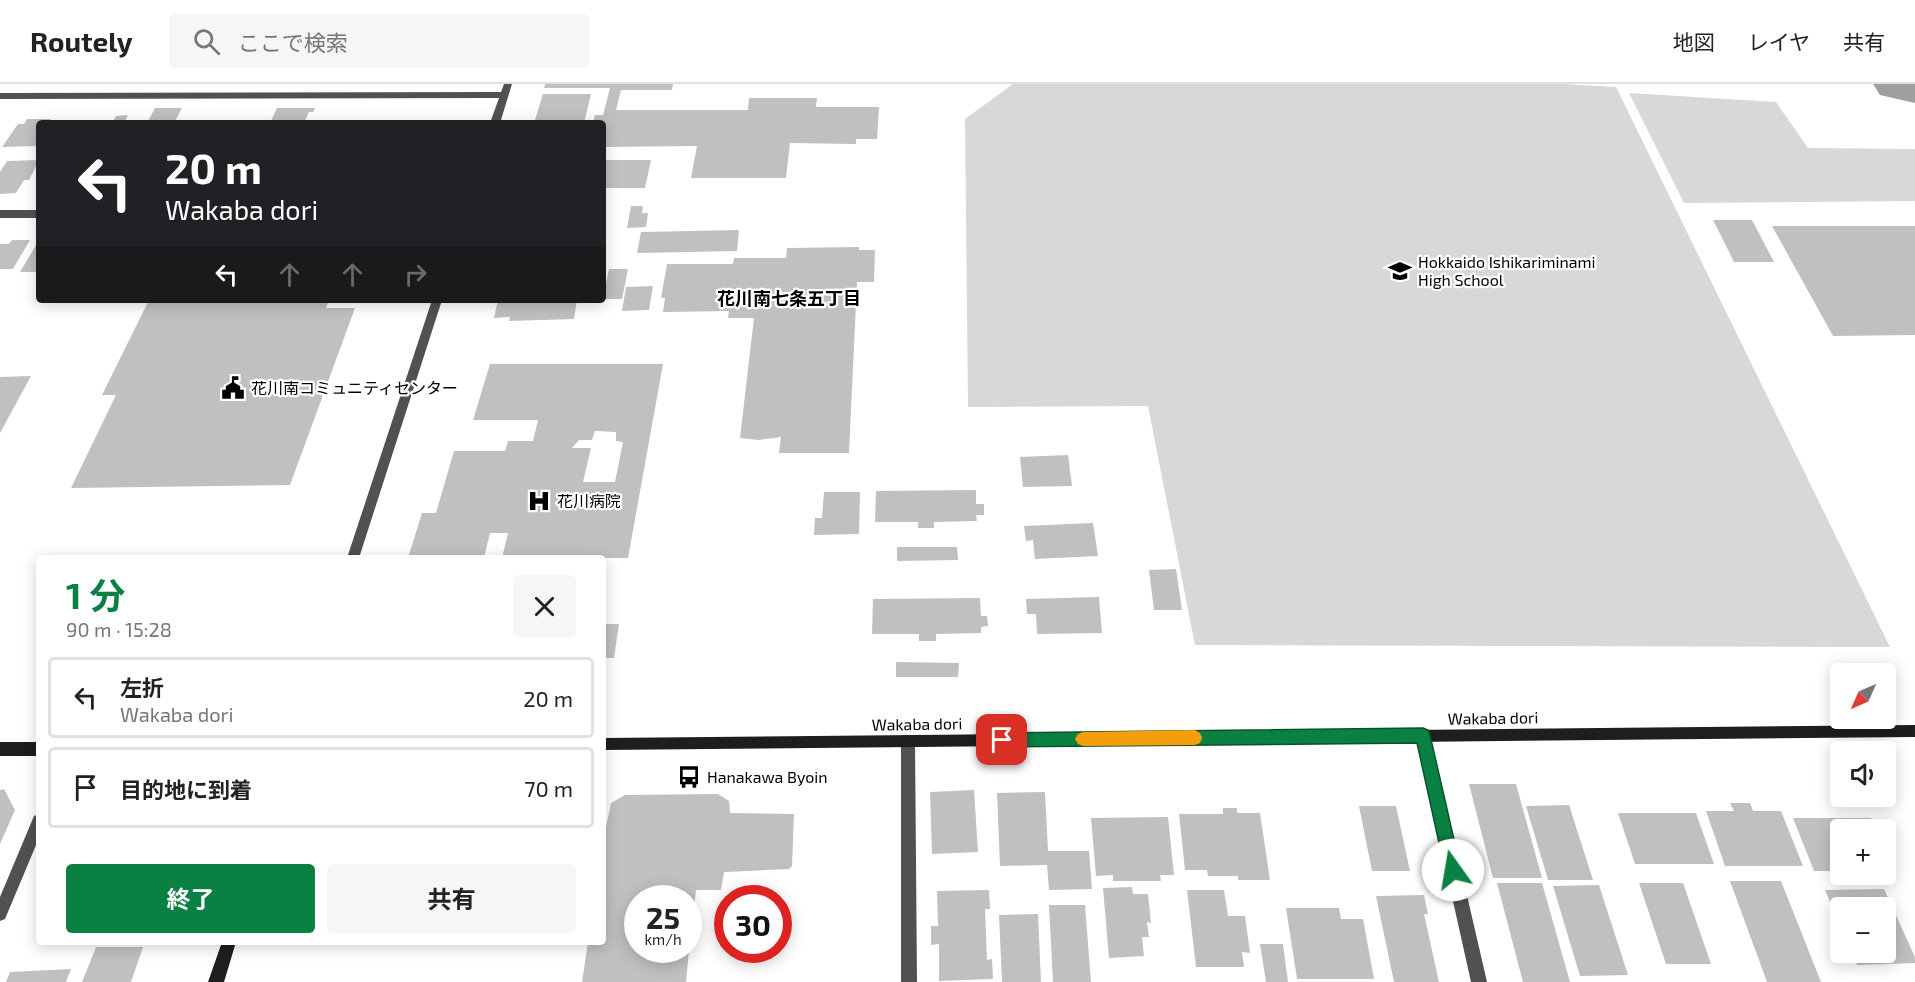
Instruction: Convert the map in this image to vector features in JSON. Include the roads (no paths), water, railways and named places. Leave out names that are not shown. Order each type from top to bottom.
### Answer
[{"type":"street","points":[[496,120],[508,84]]},
{"type":"street","points":[[0,96],[504,95]]},
{"type":"street","points":[[0,214],[36,214]]},
{"type":"street","points":[[354,555],[436,303]]},
{"type":"street","name":"Wakaba dori","points":[[606,744],[1915,731]]},
{"type":"street","points":[[1423,735],[1479,982]]},
{"type":"street","points":[[908,741],[909,982]]},
{"type":"street","points":[[0,749],[36,749]]},
{"type":"street","points":[[0,914],[36,828]]},
{"type":"street","points":[[216,982],[228,945]]},
{"type":"waterway","points":[[1897,84],[1915,88]]},
{"type":"place","name":"Hokkaido Ishikariminami High School","points":[[1400,271]]},
{"type":"place","name":"花川南コミュニティセンター","points":[[233,388]]},
{"type":"place","name":"花川病院","points":[[539,501]]},
{"type":"place","name":"Hanakawa Byoin","points":[[689,777]]},
{"type":"district","name":"花川南七条五丁目","points":[[789,299]]}]
